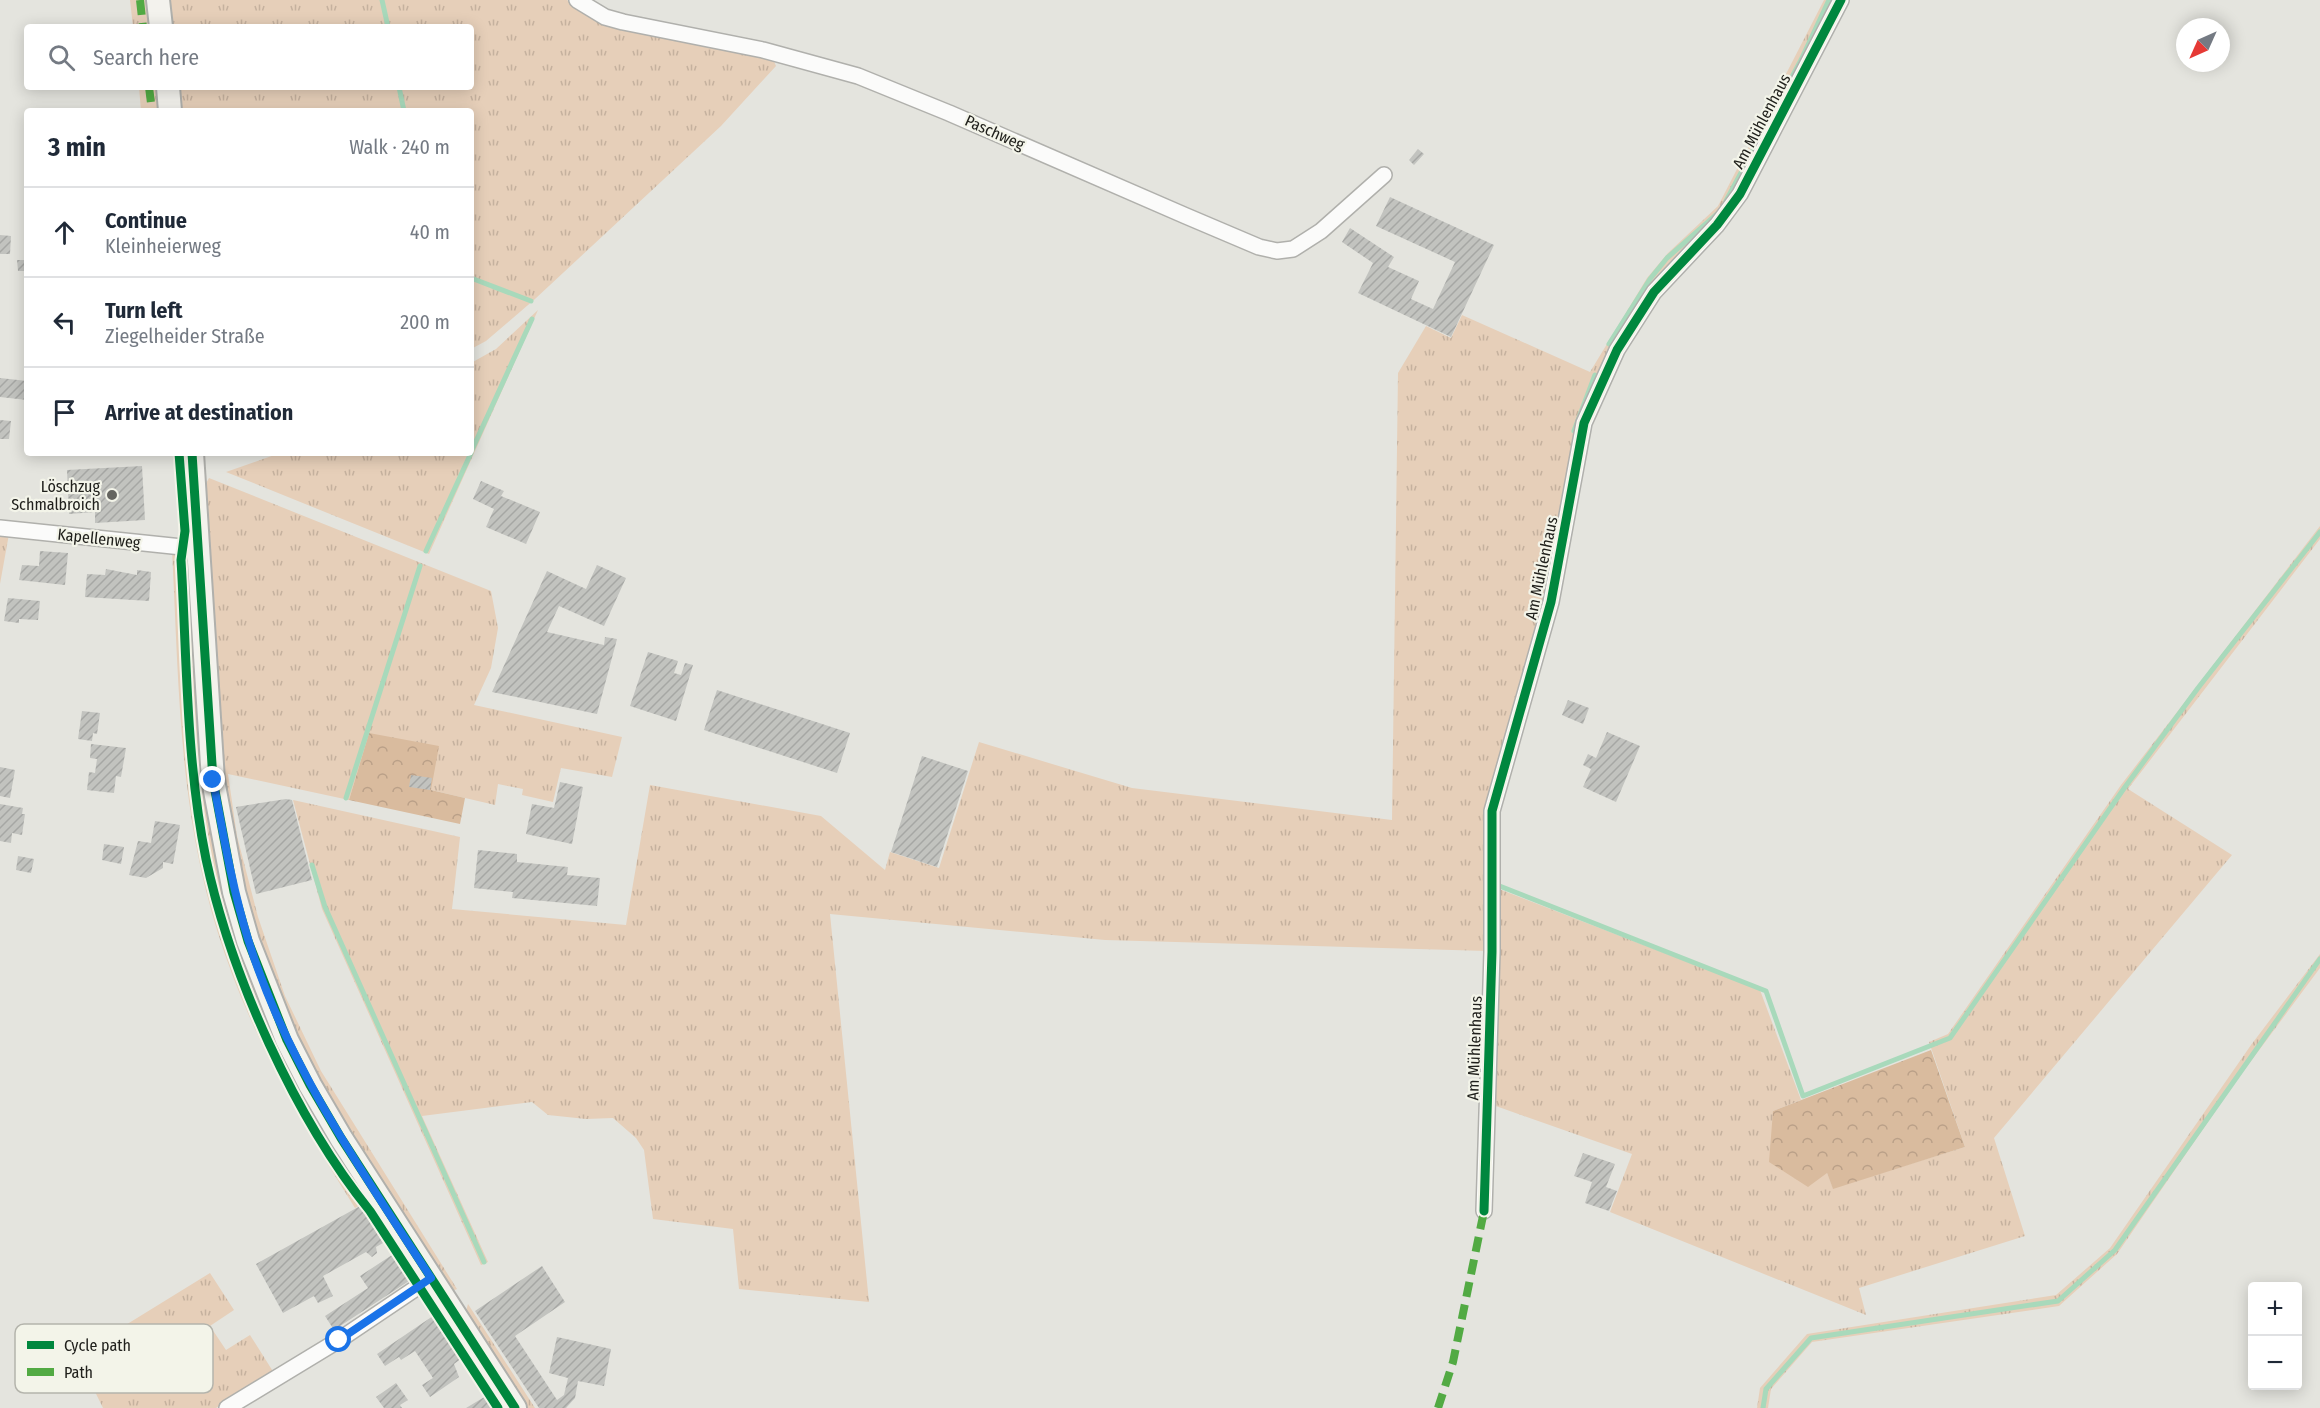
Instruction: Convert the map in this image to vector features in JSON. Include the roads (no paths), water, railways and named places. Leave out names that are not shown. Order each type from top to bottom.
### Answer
[{"type":"street","points":[[158,0],[161,24]]},
{"type":"street","name":"Paschweg","points":[[577,0],[605,17],[623,22],[763,50],[858,76],[1239,238],[1277,251],[1293,249],[1321,231],[1384,175]]},
{"type":"street","name":"Am Mühlenhaus","points":[[1485,1211],[1492,952],[1492,811],[1551,602],[1584,423],[1617,350],[1654,292],[1718,225],[1740,194],[1841,0]]},
{"type":"street","points":[[168,90],[170,108]]},
{"type":"street","points":[[192,456],[213,780],[234,892],[248,941],[287,1040],[310,1084],[341,1138],[514,1408]]},
{"type":"street","name":"Kapellenweg","points":[[0,528],[182,547],[198,546]]},
{"type":"street","points":[[227,1408],[339,1340],[431,1278]]},
{"type":"waterway","points":[[382,0],[387,24]]},
{"type":"waterway","points":[[1726,201],[1801,60],[1829,0]]},
{"type":"waterway","points":[[400,90],[403,108]]},
{"type":"waterway","points":[[1609,344],[1650,279],[1667,258],[1717,214]]},
{"type":"waterway","points":[[474,279],[531,301]]},
{"type":"waterway","points":[[474,445],[532,319]]},
{"type":"waterway","points":[[1574,431],[1595,375]]},
{"type":"waterway","points":[[426,551],[470,456]]},
{"type":"waterway","points":[[1497,882],[1497,885],[1766,991],[1803,1096],[1950,1038],[2125,787],[2198,688],[2320,532]]},
{"type":"waterway","points":[[346,798],[420,566]]},
{"type":"waterway","points":[[312,865],[325,907],[484,1262]]},
{"type":"waterway","points":[[1763,1408],[1766,1389],[1811,1338],[2058,1301],[2115,1250],[2320,959]]},
{"type":"place","name":"Löschzug Schmalbroich","points":[[112,495]]}]
